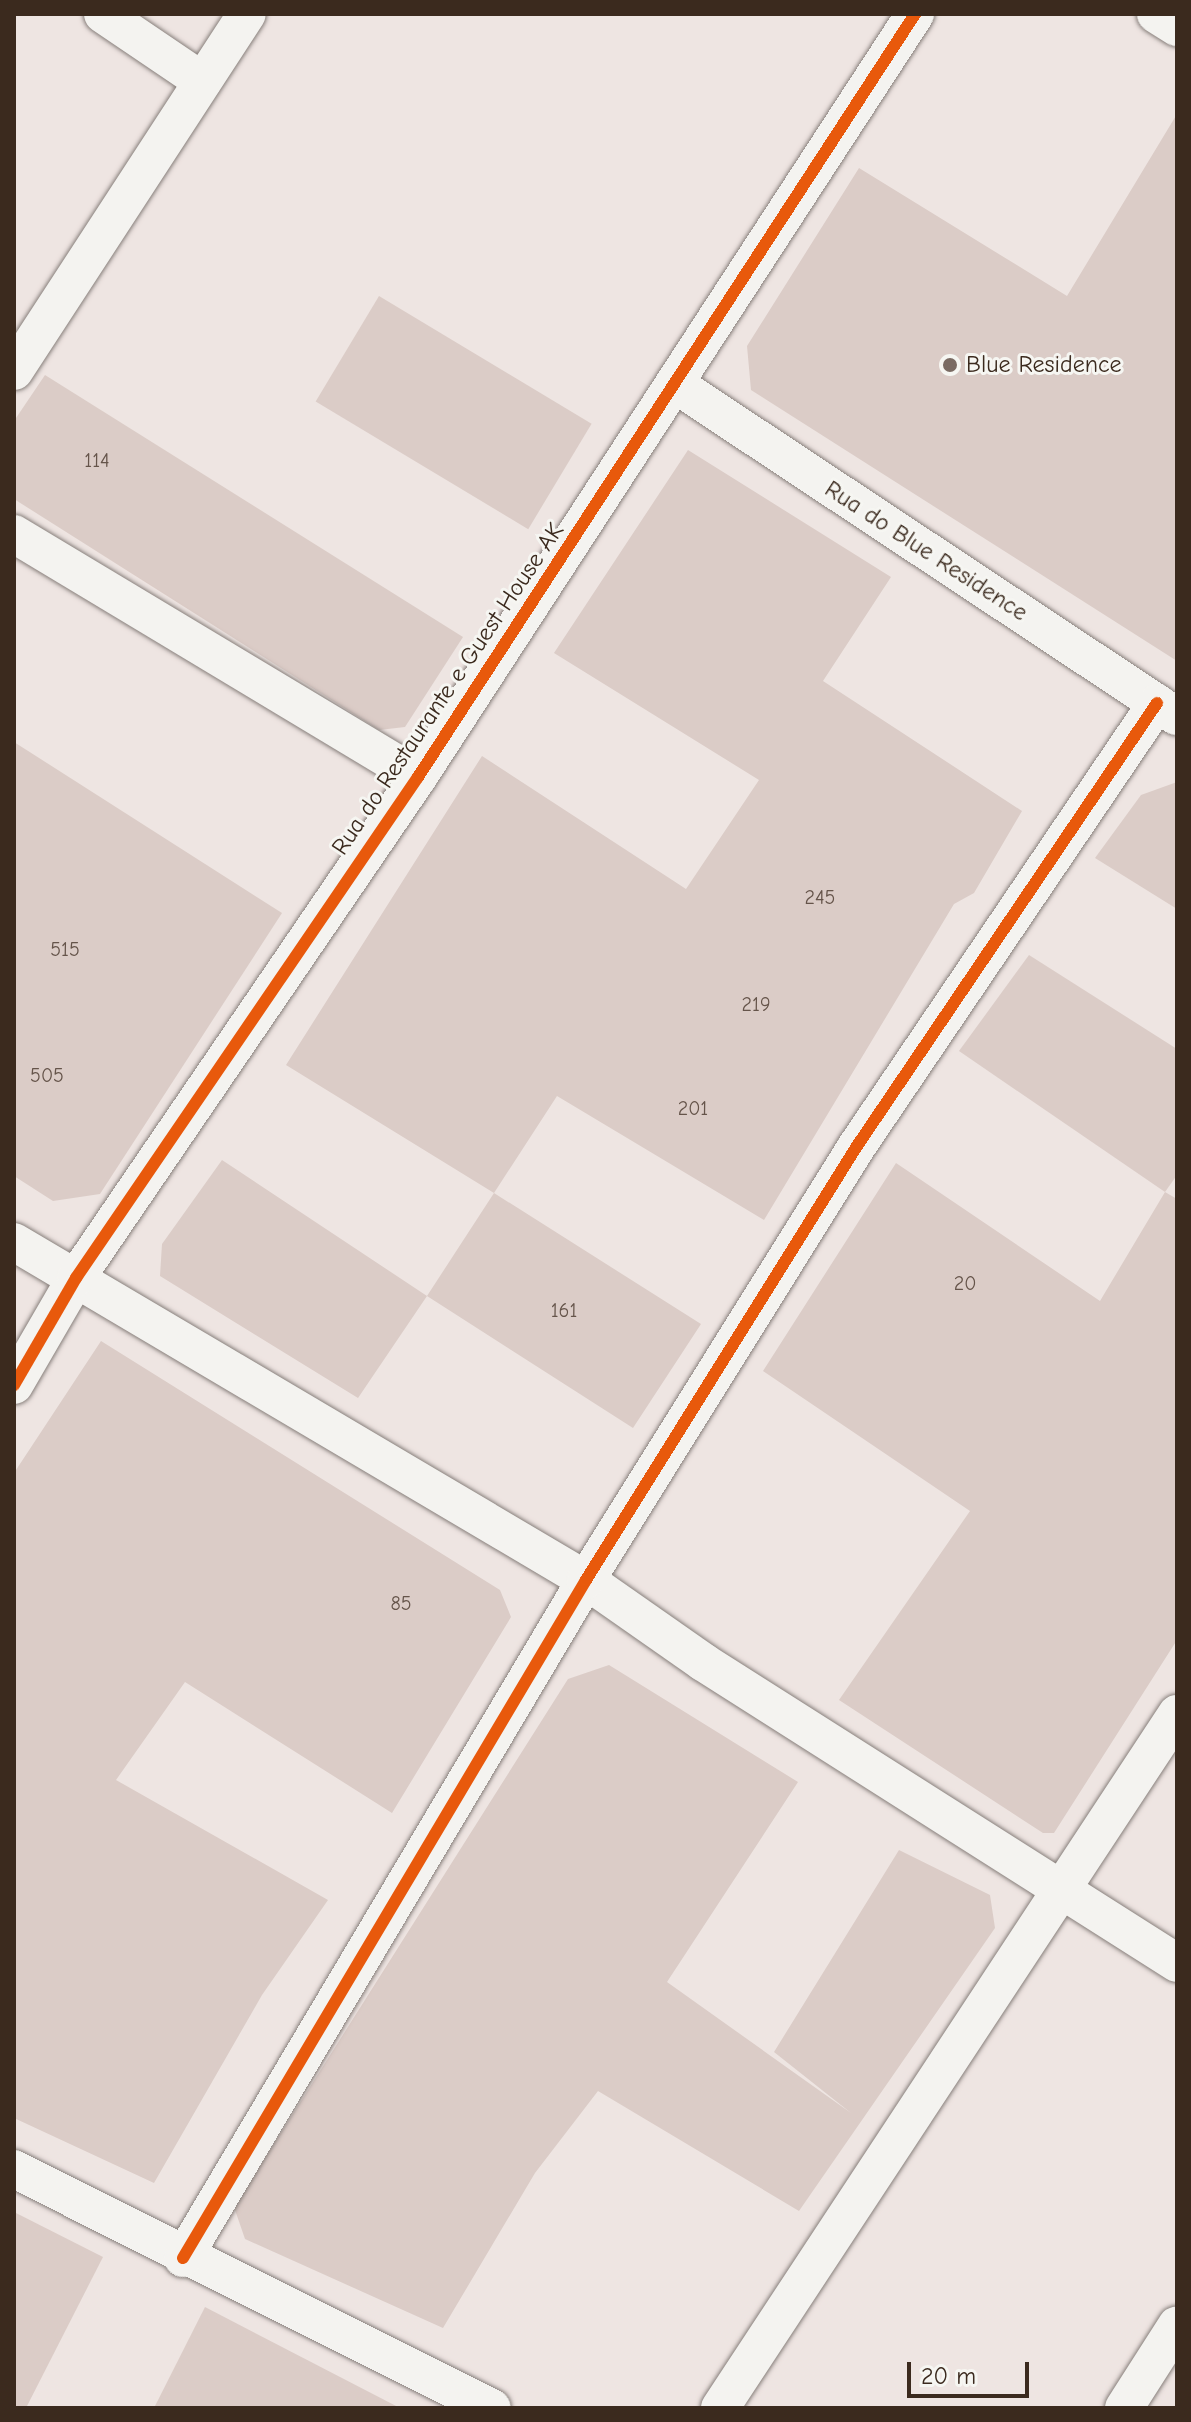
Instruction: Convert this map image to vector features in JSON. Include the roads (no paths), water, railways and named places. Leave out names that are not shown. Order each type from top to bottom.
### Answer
[{"type":"street","points":[[103,14],[202,81]]},
{"type":"street","points":[[14,371],[247,14]]},
{"type":"street","name":"Rua do Restaurante e Guest House AK","points":[[14,1385],[76,1278],[418,777],[915,14]]},
{"type":"street","points":[[1156,14],[1177,27]]},
{"type":"street","name":"Rua do Blue Residence","points":[[675,384],[1167,710]]},
{"type":"street","points":[[14,534],[418,777]]},
{"type":"street","points":[[183,2258],[586,1580],[857,1146],[1167,710]]},
{"type":"street","points":[[14,1242],[586,1580],[1177,1963]]},
{"type":"street","points":[[720,2408],[1177,1714]]},
{"type":"street","points":[[14,2169],[183,2258],[492,2408]]},
{"type":"street","points":[[1124,2408],[1177,2325]]},
{"type":"place","name":"Blue Residence","points":[[950,365]]}]
